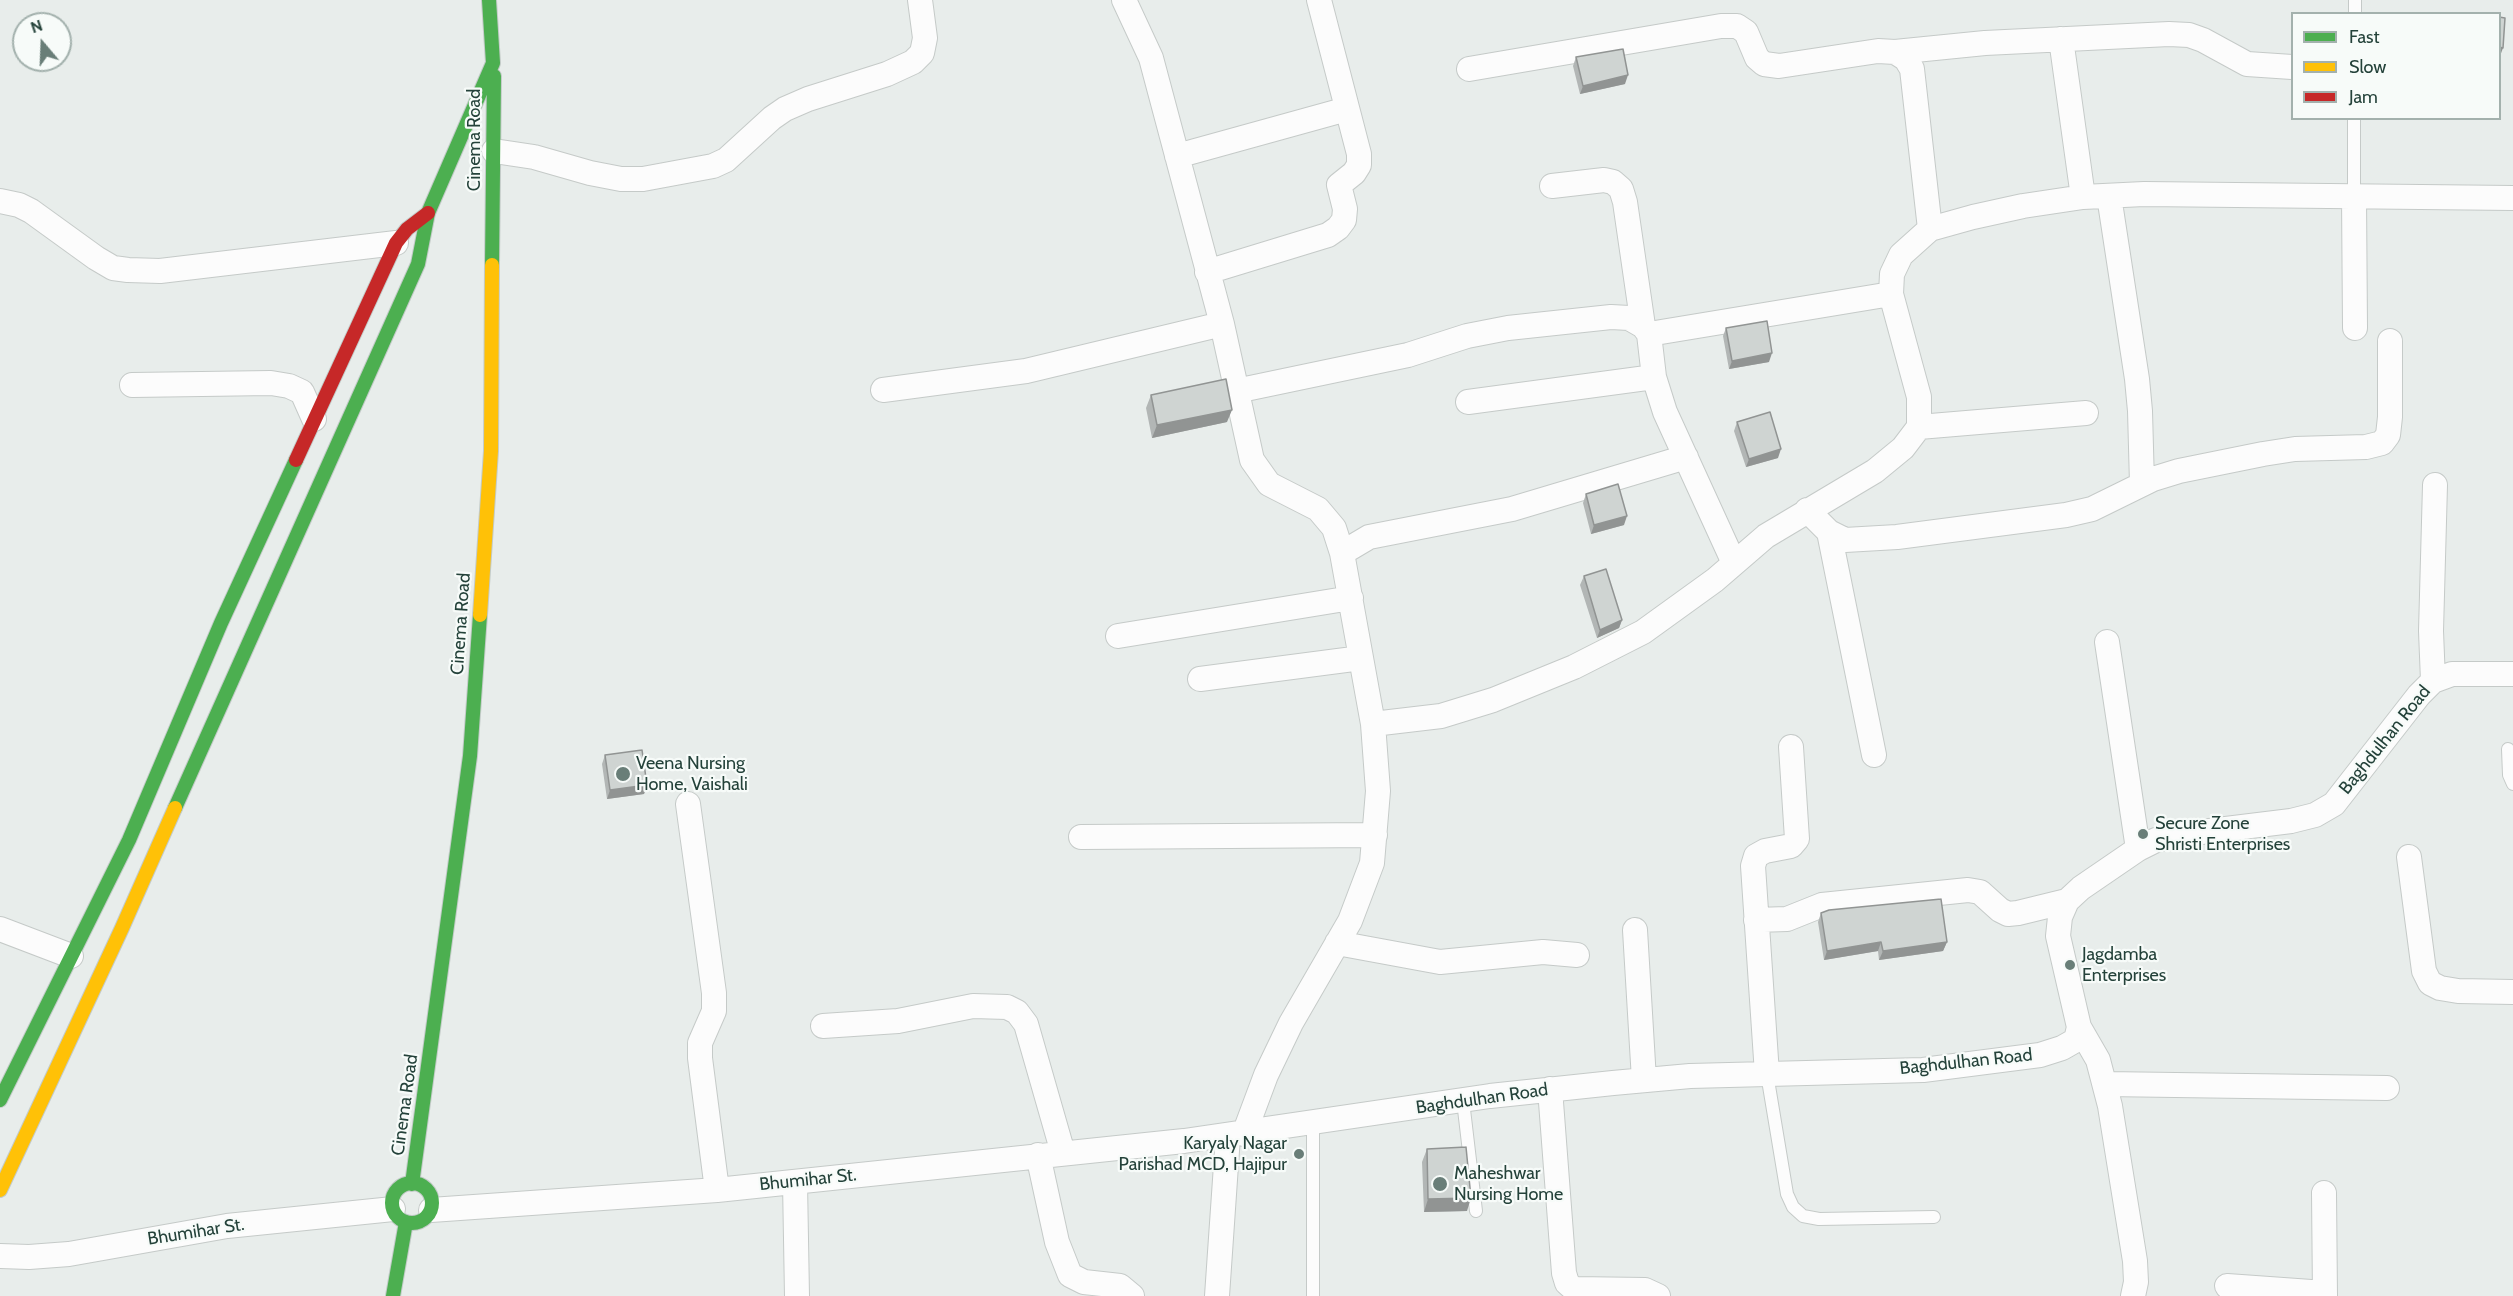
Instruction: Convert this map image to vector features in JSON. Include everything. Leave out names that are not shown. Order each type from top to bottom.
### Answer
[{"type":"main road","name":"Cinema Road","points":[[412,1184],[470,756],[491,451],[494,63],[489,0]]},
{"type":"main road","points":[[492,20],[503,0]]},
{"type":"main road","points":[[0,1190],[122,928],[418,264],[428,213],[494,63]]},
{"type":"main road","points":[[0,1100],[129,840],[220,623],[396,243],[407,229],[428,213]]},
{"type":"main road","points":[[393,1296],[399,1216],[393,1197],[396,1191],[412,1184],[427,1191],[430,1196],[430,1210],[423,1220],[399,1216]]},
{"type":"street","points":[[494,151],[621,179],[643,179],[713,166],[726,160],[785,109],[808,99],[887,74],[913,62],[922,53],[925,38],[920,0]]},
{"type":"street","points":[[1124,0],[1151,58],[1222,324],[1252,460],[1269,484],[1318,510],[1334,528],[1342,553],[1362,658],[1373,724],[1378,791],[1372,863],[1361,895],[1350,921],[1291,1023],[1236,1135],[1217,1296]]},
{"type":"street","points":[[1208,272],[1328,235],[1344,220],[1345,209],[1339,185],[1354,173],[1359,165],[1359,154],[1318,0]]},
{"type":"street","points":[[1469,69],[1721,26],[1737,26],[1746,32],[1757,58],[1764,64],[1779,66],[1878,51],[1895,52],[1985,43],[2169,34],[2189,35],[2203,40],[2235,60],[2247,64],[2291,67]]},
{"type":"street","points":[[2061,39],[2083,197]]},
{"type":"street","points":[[1895,52],[1906,59],[1912,69],[1930,229]]},
{"type":"street","points":[[1177,156],[1347,109]]},
{"type":"street","points":[[1551,186],[1604,180],[1613,182],[1621,189],[1654,377],[1665,412],[1734,563]]},
{"type":"street","points":[[2109,196],[2137,379],[2142,484]]},
{"type":"street","points":[[1373,724],[1441,716],[1493,700],[1574,667],[1643,632],[1766,536],[1875,471],[1903,448],[1918,427],[1919,397],[1891,294],[1893,274],[1901,255],[1930,229],[1993,212],[2083,197],[2513,198]]},
{"type":"street","points":[[2354,197],[2355,328]]},
{"type":"street","points":[[0,201],[19,205],[31,211],[96,258],[113,268],[128,270],[160,271],[396,243]]},
{"type":"street","points":[[1236,390],[1408,355],[1467,336],[1508,328],[1611,317],[1629,318],[1646,330],[1891,294]]},
{"type":"street","points":[[883,390],[1026,371],[1222,324]]},
{"type":"street","points":[[1807,510],[1829,532],[1845,540],[1856,540],[2066,514],[2092,509],[2142,484],[2179,471],[2295,449],[2366,447],[2382,443],[2388,435],[2390,417],[2390,342]]},
{"type":"street","points":[[1468,402],[1654,377]]},
{"type":"street","points":[[132,385],[271,383],[289,386],[303,392],[314,419]]},
{"type":"street","points":[[1918,427],[2085,413]]},
{"type":"street","points":[[1342,553],[1370,537],[1512,509],[1686,457]]},
{"type":"street","points":[[2433,681],[2431,631],[2435,485]]},
{"type":"street","points":[[1829,532],[1874,755]]},
{"type":"street","points":[[1118,636],[1351,598]]},
{"type":"street","points":[[2107,642],[2138,849]]},
{"type":"street","points":[[1200,680],[1362,658]]},
{"type":"street","name":"Baghdulhan Road","points":[[2067,901],[2081,888],[2138,849],[2156,840],[2178,835],[2291,821],[2315,815],[2334,804],[2419,695],[2433,681],[2452,674],[2513,674]]},
{"type":"street","points":[[1767,1074],[1753,866],[1756,856],[1765,851],[1791,846],[1797,839],[1791,747]]},
{"type":"street","points":[[688,804],[714,993],[714,1011],[700,1043],[700,1058],[717,1190]]},
{"type":"street","points":[[1081,837],[1375,835]]},
{"type":"street","points":[[2409,857],[2424,971],[2430,982],[2440,988],[2458,991],[2513,992]]},
{"type":"street","points":[[1756,920],[1787,919],[1822,905],[1968,890],[1980,892],[2008,914],[2018,914],[2067,901]]},
{"type":"street","points":[[2067,901],[2060,917],[2058,936],[2079,1027],[2098,1060],[2105,1084],[2135,1262],[2136,1282],[2133,1296]]},
{"type":"street","points":[[0,929],[71,956]]},
{"type":"street","points":[[1635,930],[1644,1080]]},
{"type":"street","points":[[1337,943],[1440,962],[1543,952],[1577,955]]},
{"type":"street","points":[[823,1026],[898,1021],[973,1006],[1007,1007],[1017,1012],[1026,1024],[1063,1153]]},
{"type":"street","name":"Baghdulhan Road","points":[[1184,1141],[1550,1089],[1644,1080],[1923,1070],[2040,1055],[2062,1048],[2076,1040],[2079,1027]]},
{"type":"street","points":[[2105,1084],[2387,1088]]},
{"type":"street","points":[[1550,1089],[1564,1273],[1567,1283],[1574,1289],[1593,1293],[1646,1290],[1658,1296]]},
{"type":"street","name":"Bhumihar St.","points":[[430,1210],[717,1190],[1184,1141]]},
{"type":"street","points":[[1038,1155],[1057,1242],[1070,1275],[1084,1282],[1120,1286],[1132,1296]]},
{"type":"street","points":[[795,1182],[797,1296]]},
{"type":"street","points":[[2227,1287],[2325,1294],[2324,1192]]},
{"type":"street","name":"Bhumihar St.","points":[[0,1256],[29,1257],[69,1254],[227,1226],[399,1216]]},
{"type":"lane","points":[[2354,120],[2354,197]]},
{"type":"lane","points":[[2508,749],[2509,775],[2513,784]]},
{"type":"lane","points":[[1767,1074],[1787,1194],[1793,1207],[1803,1216],[1819,1219],[1934,1217]]},
{"type":"lane","points":[[1463,1101],[1476,1211]]},
{"type":"lane","points":[[1313,1124],[1313,1296]]},
{"type":"building","points":[[2501,17],[2505,18],[2503,48],[2501,48]]},
{"type":"building","points":[[1623,49],[1628,75],[1583,86],[1576,57]]},
{"type":"building","points":[[1767,321],[1772,353],[1732,361],[1726,328]]},
{"type":"building","points":[[1226,379],[1232,410],[1157,425],[1151,395]]},
{"type":"building","points":[[1770,412],[1781,449],[1749,459],[1737,422]]},
{"type":"building","points":[[1618,484],[1627,516],[1594,525],[1586,494]]},
{"type":"building","points":[[1606,569],[1622,620],[1600,630],[1584,576]]},
{"type":"building","points":[[642,750],[647,785],[610,790],[605,755]]},
{"type":"building","points":[[1941,899],[1947,942],[1883,951],[1881,942],[1827,951],[1821,913],[1829,910]]},
{"type":"building","points":[[1466,1147],[1471,1198],[1428,1199],[1427,1149]]},
{"type":"traffic: fast","points":[[175,808],[418,264],[428,213],[493,63],[489,0]]},
{"type":"traffic: fast","points":[[492,265],[494,76]]},
{"type":"traffic: fast","points":[[0,1100],[129,840],[221,623],[296,460]]},
{"type":"traffic: fast","points":[[412,1184],[470,756],[480,615]]},
{"type":"traffic: fast","points":[[412,1183],[426,1189],[432,1203],[426,1217],[412,1223],[398,1217],[392,1203],[398,1189],[412,1183]]},
{"type":"traffic: fast","points":[[393,1296],[406,1222]]},
{"type":"traffic: slow","points":[[480,615],[491,451],[492,265]]},
{"type":"traffic: slow","points":[[0,1190],[175,808]]},
{"type":"traffic: jam","points":[[296,460],[396,243],[407,229],[428,213]]},
{"type":"place","name":"Veena Nursing Home, Vaishali","points":[[623,774]]},
{"type":"place","name":"Secure Zone Shristi Enterprises","points":[[2143,834]]},
{"type":"place","name":"Jagdamba Enterprises","points":[[2070,965]]},
{"type":"place","name":"Karyaly Nagar Parishad MCD, Hajipur","points":[[1299,1154]]},
{"type":"place","name":"Maheshwar Nursing Home","points":[[1440,1184]]}]
